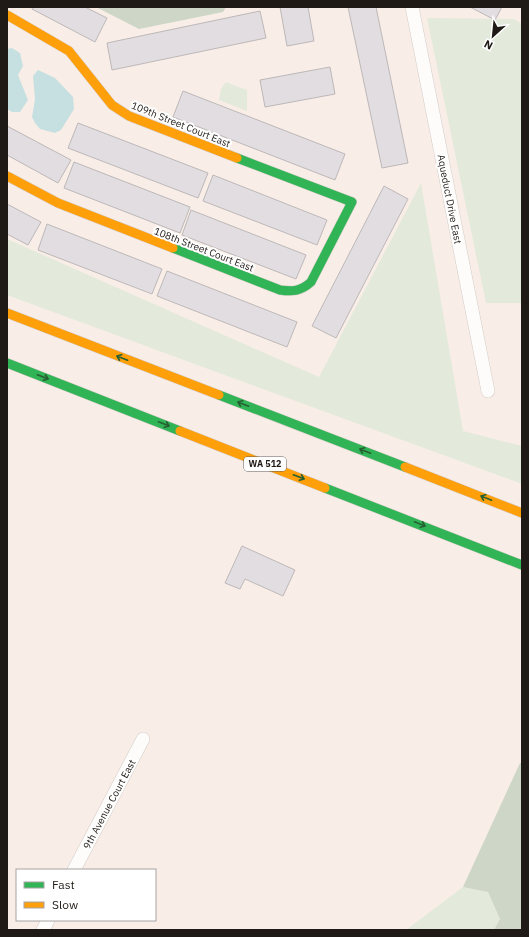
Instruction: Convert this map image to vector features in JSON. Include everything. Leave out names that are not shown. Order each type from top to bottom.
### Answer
[{"type":"main road","name":"109th Street Court East","points":[[7,16],[69,51],[81,64],[112,105],[129,116],[352,202]]},
{"type":"main road","name":"108th Street Court East","points":[[7,176],[58,203],[280,290],[292,292],[300,291],[311,282],[352,202]]},
{"type":"main road","points":[[7,313],[522,513]]},
{"type":"main road","name":"WA 512","points":[[7,363],[522,565]]},
{"type":"street","name":"Aqueduct Drive East","points":[[412,7],[488,391]]},
{"type":"street","name":"9th Avenue Court East","points":[[75,869],[143,738]]},
{"type":"street","points":[[43,930],[48,921]]},
{"type":"shaded area","points":[[427,18],[514,19],[522,24],[522,303],[486,303]]},
{"type":"shaded area","points":[[226,82],[247,90],[247,111],[219,100],[221,89]]},
{"type":"shaded area","points":[[421,183],[463,431],[522,446],[522,484],[7,295],[7,239],[319,377]]},
{"type":"shaded area","points":[[463,887],[488,892],[500,919],[494,930],[406,930]]},
{"type":"green space","points":[[96,7],[226,7],[223,12],[139,29]]},
{"type":"green space","points":[[520,763],[522,763],[522,930],[494,930],[500,919],[488,892],[463,887]]},
{"type":"water","points":[[12,48],[20,53],[23,66],[18,75],[28,100],[20,112],[12,112],[7,109],[7,49]]},
{"type":"water","points":[[38,70],[55,78],[73,97],[74,109],[61,130],[55,133],[40,129],[32,117],[35,99],[33,76]]},
{"type":"building","points":[[33,7],[85,7],[107,18],[95,42],[32,9]]},
{"type":"building","points":[[280,7],[308,7],[314,41],[287,46]]},
{"type":"building","points":[[348,7],[376,7],[408,163],[382,168]]},
{"type":"building","points":[[470,7],[502,7],[495,20]]},
{"type":"building","points":[[260,11],[266,38],[112,70],[107,43]]},
{"type":"building","points":[[330,67],[335,94],[265,107],[260,80]]},
{"type":"building","points":[[183,91],[345,154],[335,180],[173,117]]},
{"type":"building","points":[[78,123],[208,173],[198,198],[68,148]]},
{"type":"building","points":[[7,126],[71,160],[58,183],[7,155]]},
{"type":"building","points":[[74,162],[190,207],[180,233],[64,188]]},
{"type":"building","points":[[213,175],[327,220],[317,245],[203,201]]},
{"type":"building","points":[[384,186],[408,199],[336,338],[312,326]]},
{"type":"building","points":[[7,204],[41,222],[28,245],[7,234]]},
{"type":"building","points":[[191,210],[306,255],[296,279],[182,235]]},
{"type":"building","points":[[47,224],[162,269],[152,294],[38,250]]},
{"type":"building","points":[[167,271],[297,322],[287,347],[157,296]]},
{"type":"building","points":[[242,546],[295,570],[283,596],[245,579],[240,589],[225,583]]},
{"type":"traffic: fast","points":[[173,248],[280,290],[297,290],[311,282],[352,202],[237,158]]},
{"type":"traffic: fast","points":[[7,363],[180,431]]},
{"type":"traffic: fast","points":[[219,395],[405,467]]},
{"type":"traffic: fast","points":[[325,488],[522,565]]},
{"type":"traffic: slow","points":[[7,15],[69,51],[112,105],[129,116],[237,158]]},
{"type":"traffic: slow","points":[[7,176],[58,203],[173,248]]},
{"type":"traffic: slow","points":[[7,313],[219,395]]},
{"type":"traffic: slow","points":[[180,431],[325,488]]},
{"type":"traffic: slow","points":[[405,467],[522,513]]}]
